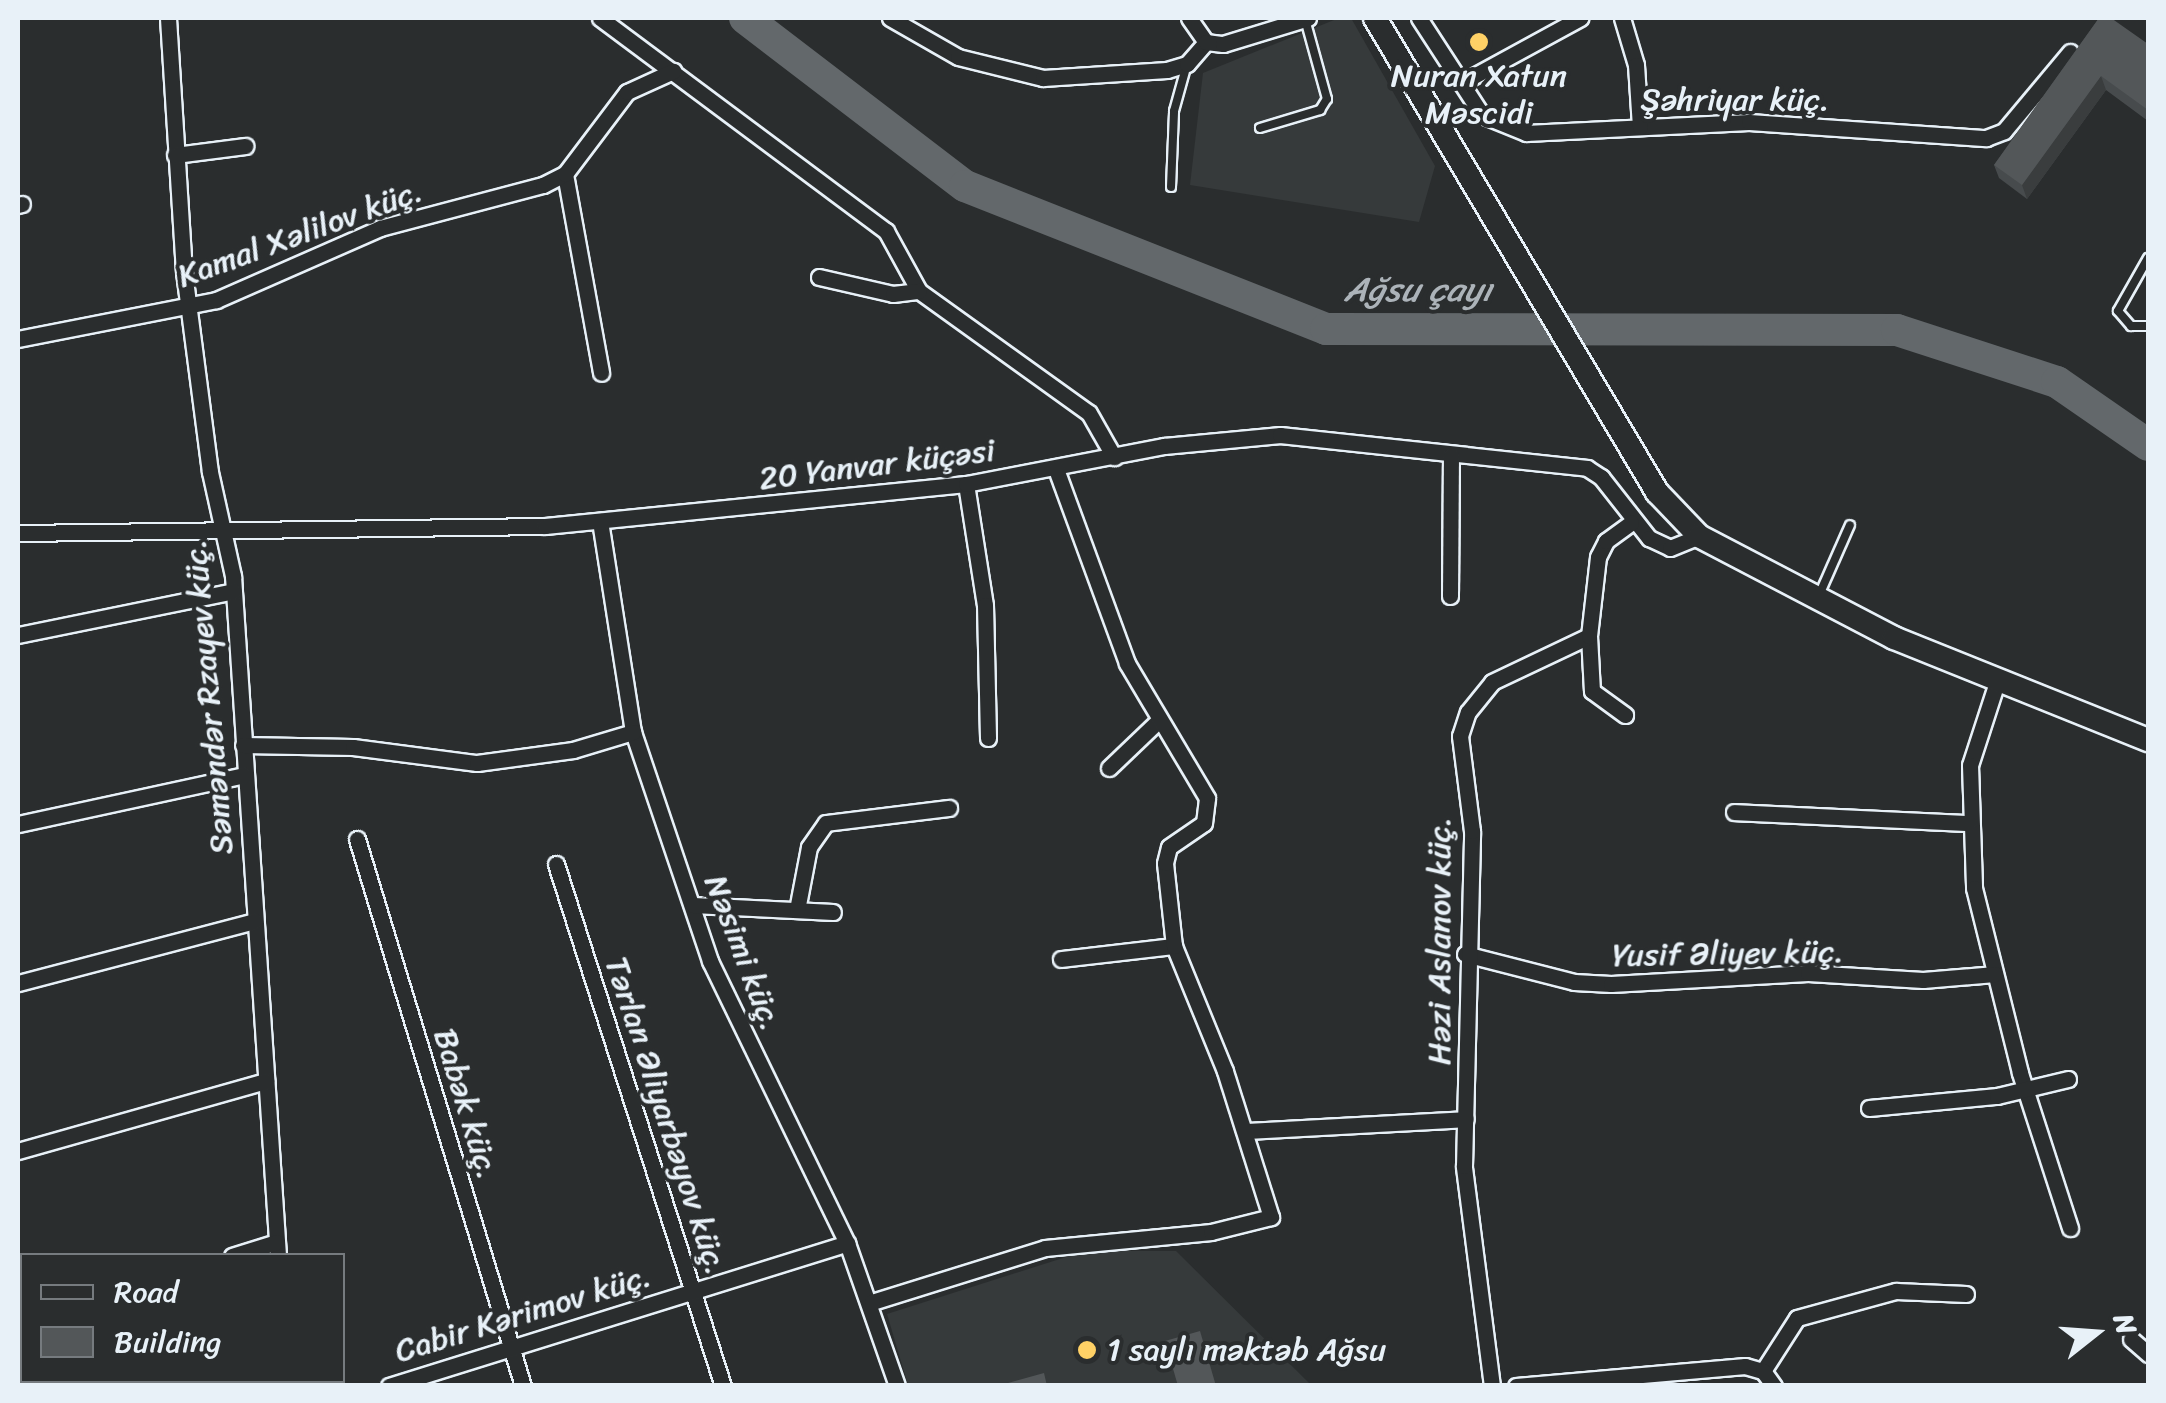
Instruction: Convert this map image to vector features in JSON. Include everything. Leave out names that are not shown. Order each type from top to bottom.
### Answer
[{"type":"main road","points":[[1375,18],[1657,492],[1700,536],[1816,601],[2148,740]]},
{"type":"street","name":"Səməndər Rzayev küç.","points":[[168,18],[188,306],[234,591],[277,1249]]},
{"type":"street","points":[[600,18],[886,231],[918,291],[1089,414],[1114,457]]},
{"type":"street","points":[[890,18],[958,57],[1043,78],[1105,78],[1188,64],[1206,42],[1248,39],[1306,18]]},
{"type":"street","points":[[1189,18],[1206,42]]},
{"type":"street","name":"Şəhriyar küç.","points":[[1419,18],[1482,115],[1502,128],[1640,128],[1749,122],[1986,138],[2004,132],[2070,52]]},
{"type":"street","points":[[1461,83],[1580,18]]},
{"type":"street","points":[[1622,18],[1636,66],[1640,128]]},
{"type":"street","points":[[600,373],[566,174],[627,92],[673,71]]},
{"type":"street","points":[[175,154],[244,146]]},
{"type":"street","name":"Kamal Xəlilov küç.","points":[[18,339],[188,306],[241,290],[380,228],[566,174]]},
{"type":"street","points":[[819,277],[894,294],[918,291]]},
{"type":"street","name":"20 Yanvar küçəsi","points":[[18,533],[222,526],[440,532],[600,521],[966,484],[1114,457],[1280,435],[1586,468],[1601,477],[1631,523],[1670,548],[1700,536]]},
{"type":"street","points":[[1450,596],[1451,455]]},
{"type":"street","points":[[872,1302],[1044,1248],[1260,1224],[1271,1218],[1245,1131],[1174,946],[1168,847],[1210,813],[1208,798],[1127,663],[1056,469]]},
{"type":"street","points":[[966,484],[985,604],[988,738]]},
{"type":"street","name":"Nəsimi küç.","points":[[600,521],[633,732],[734,1020],[847,1243],[872,1302],[896,1386]]},
{"type":"street","points":[[1625,715],[1592,690],[1588,636],[1598,557],[1606,541],[1631,523]]},
{"type":"street","points":[[18,635],[234,591]]},
{"type":"street","name":"Həzi Aslanov küç.","points":[[1492,1386],[1464,1166],[1465,954],[1472,830],[1460,736],[1468,712],[1513,668],[1588,636]]},
{"type":"street","points":[[1998,679],[1970,765],[1974,888],[2026,1090],[2070,1228]]},
{"type":"street","points":[[1109,768],[1158,720]]},
{"type":"street","points":[[244,745],[353,747],[477,763],[574,750],[633,732]]},
{"type":"street","points":[[18,824],[246,774]]},
{"type":"street","points":[[797,910],[808,847],[826,823],[949,808]]},
{"type":"street","points":[[1734,812],[1970,822]]},
{"type":"street","name":"Babək küç.","points":[[357,839],[523,1386]]},
{"type":"street","name":"Tərlan Əliyarbəyov küç.","points":[[556,864],[724,1386]]},
{"type":"street","points":[[693,904],[833,912]]},
{"type":"street","points":[[18,983],[255,921]]},
{"type":"street","points":[[1061,959],[1174,946]]},
{"type":"street","name":"Yusif Əliyev küç.","points":[[1465,954],[1574,982],[1611,984],[1808,973],[1907,980],[1995,974]]},
{"type":"street","points":[[1868,1108],[2026,1090],[2068,1079]]},
{"type":"street","points":[[18,1151],[266,1081]]},
{"type":"street","points":[[1245,1131],[1466,1119]]},
{"type":"street","name":"Cabir Kərimov küç.","points":[[389,1386],[510,1344],[847,1243]]},
{"type":"street","points":[[251,1253],[277,1249]]},
{"type":"street","points":[[1763,1371],[1797,1318],[1896,1291],[1966,1294]]},
{"type":"street","points":[[2130,1339],[2148,1354]]},
{"type":"street","points":[[1516,1386],[1745,1366],[1763,1371],[1774,1386]]},
{"type":"lane","points":[[1260,128],[1320,110],[1328,99],[1306,18]]},
{"type":"lane","points":[[1171,187],[1174,111],[1188,64]]},
{"type":"lane","points":[[2148,258],[2118,311],[2132,326],[2148,326]]},
{"type":"lane","points":[[1816,601],[1850,524]]},
{"type":"shaded area","points":[[1339,18],[1351,18],[1435,166],[1419,222],[1190,185],[1203,73]]},
{"type":"shaded area","name":"1 saylı məktəb Ağsu","points":[[1085,1251],[1176,1251],[1311,1385],[908,1385],[887,1314]]},
{"type":"building","points":[[2099,18],[2111,18],[2148,44],[2148,110],[2101,76],[2022,185],[1994,165]]},
{"type":"building","points":[[1200,1331],[1216,1386],[1178,1386],[1165,1341]]},
{"type":"building","points":[[1044,1373],[1047,1386],[1008,1386],[1008,1383]]},
{"type":"waterway","name":"Ağsu çayı","points":[[745,18],[965,186],[1326,329],[1897,330],[2057,382],[2148,445]]},
{"type":"place","name":"Nuran Xatun Məscidi","points":[[1479,42]]},
{"type":"place","name":"1 saylı məktəb Ağsu","points":[[1087,1350]]}]
